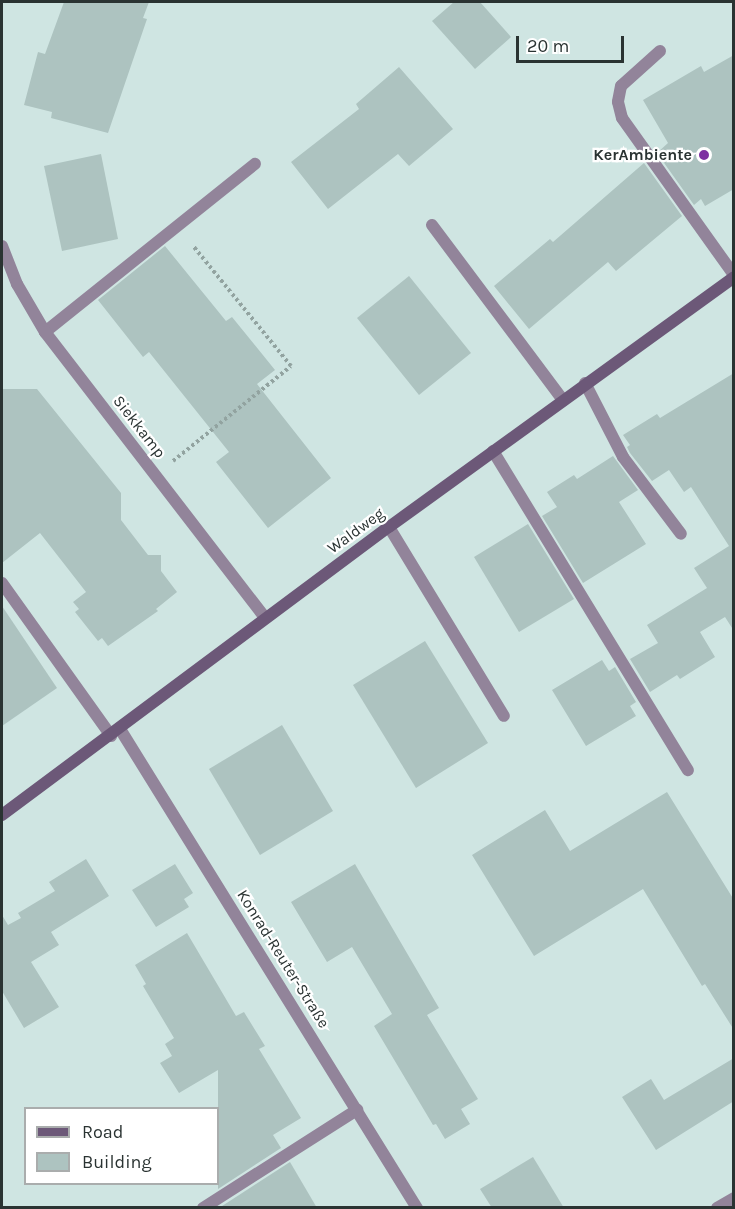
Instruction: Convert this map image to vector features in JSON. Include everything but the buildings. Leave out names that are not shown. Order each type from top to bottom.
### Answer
[{"type":"main road","name":"Waldweg","points":[[2,815],[116,733],[265,618],[734,276]]},
{"type":"street","points":[[660,51],[621,86],[618,102],[622,118],[734,276]]},
{"type":"street","points":[[45,332],[255,164]]},
{"type":"street","points":[[432,225],[563,400]]},
{"type":"street","name":"Siekkamp","points":[[2,246],[17,284],[45,332],[265,618]]},
{"type":"street","points":[[585,383],[623,457],[681,534]]},
{"type":"street","points":[[493,452],[688,770]]},
{"type":"street","points":[[389,527],[504,716]]},
{"type":"street","name":"Konrad-Reuter-Straße","points":[[2,584],[116,733],[417,1208]]},
{"type":"street","points":[[203,1208],[357,1110]]},
{"type":"street","points":[[717,1208],[734,1198]]},
{"type":"path","points":[[156,475],[291,366],[176,225]]},
{"type":"place","name":"KerAmbiente","points":[[704,155]]}]
